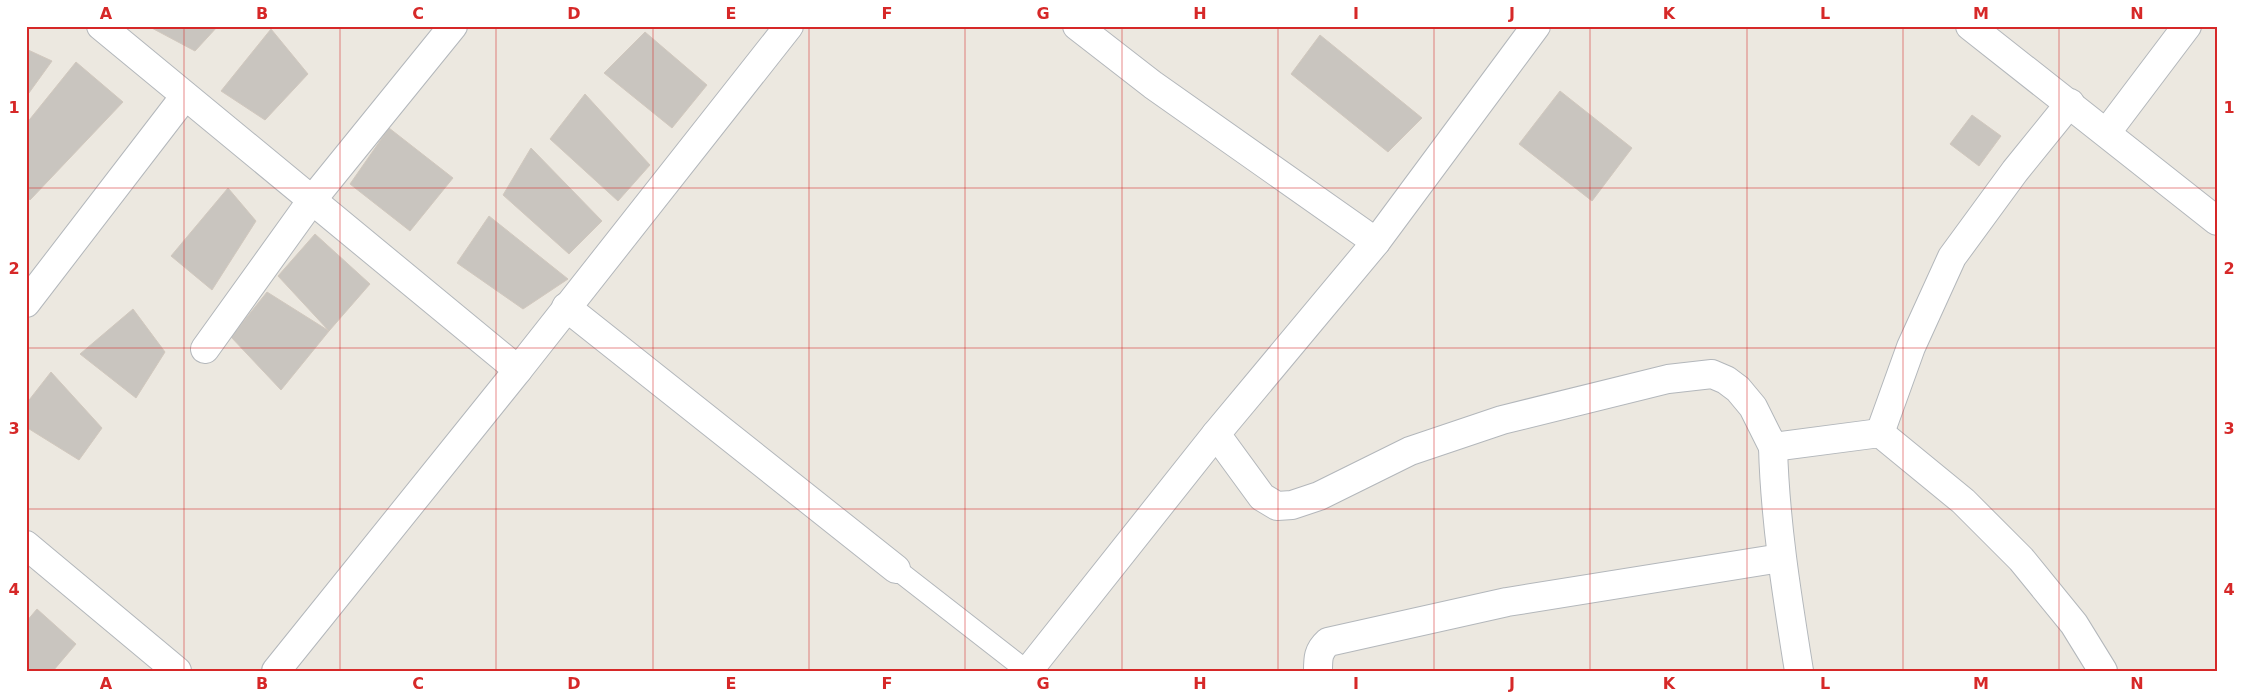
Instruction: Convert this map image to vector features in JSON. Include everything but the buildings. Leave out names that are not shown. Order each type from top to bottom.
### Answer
[{"type":"street","points":[[101,26],[518,370]]},
{"type":"street","points":[[205,349],[312,200],[453,26]]},
{"type":"street","points":[[276,671],[518,370],[789,26]]},
{"type":"street","points":[[1077,26],[1153,85],[1376,242]]},
{"type":"street","points":[[1028,671],[1216,434],[1376,242],[1536,26]]},
{"type":"street","points":[[1970,26],[2107,132],[2217,221]]},
{"type":"street","points":[[2107,132],[2187,26]]},
{"type":"street","points":[[26,303],[186,96]]},
{"type":"street","points":[[1880,433],[1911,347],[1952,257],[2015,171],[2070,103]]},
{"type":"street","points":[[566,307],[896,569]]},
{"type":"street","points":[[1216,434],[1262,497],[1277,506],[1292,506],[1319,496],[1410,451],[1502,420],[1668,379],[1712,374],[1726,380],[1738,389],[1753,407],[1773,447],[1774,489],[1781,558],[1800,671]]},
{"type":"street","points":[[1773,447],[1880,433],[1963,501],[2021,559],[2074,624],[2102,671]]},
{"type":"street","points":[[26,545],[177,671]]},
{"type":"street","points":[[1318,671],[1318,656],[1328,642],[1507,602],[1781,558]]},
{"type":"lane","points":[[896,569],[1028,671]]}]
